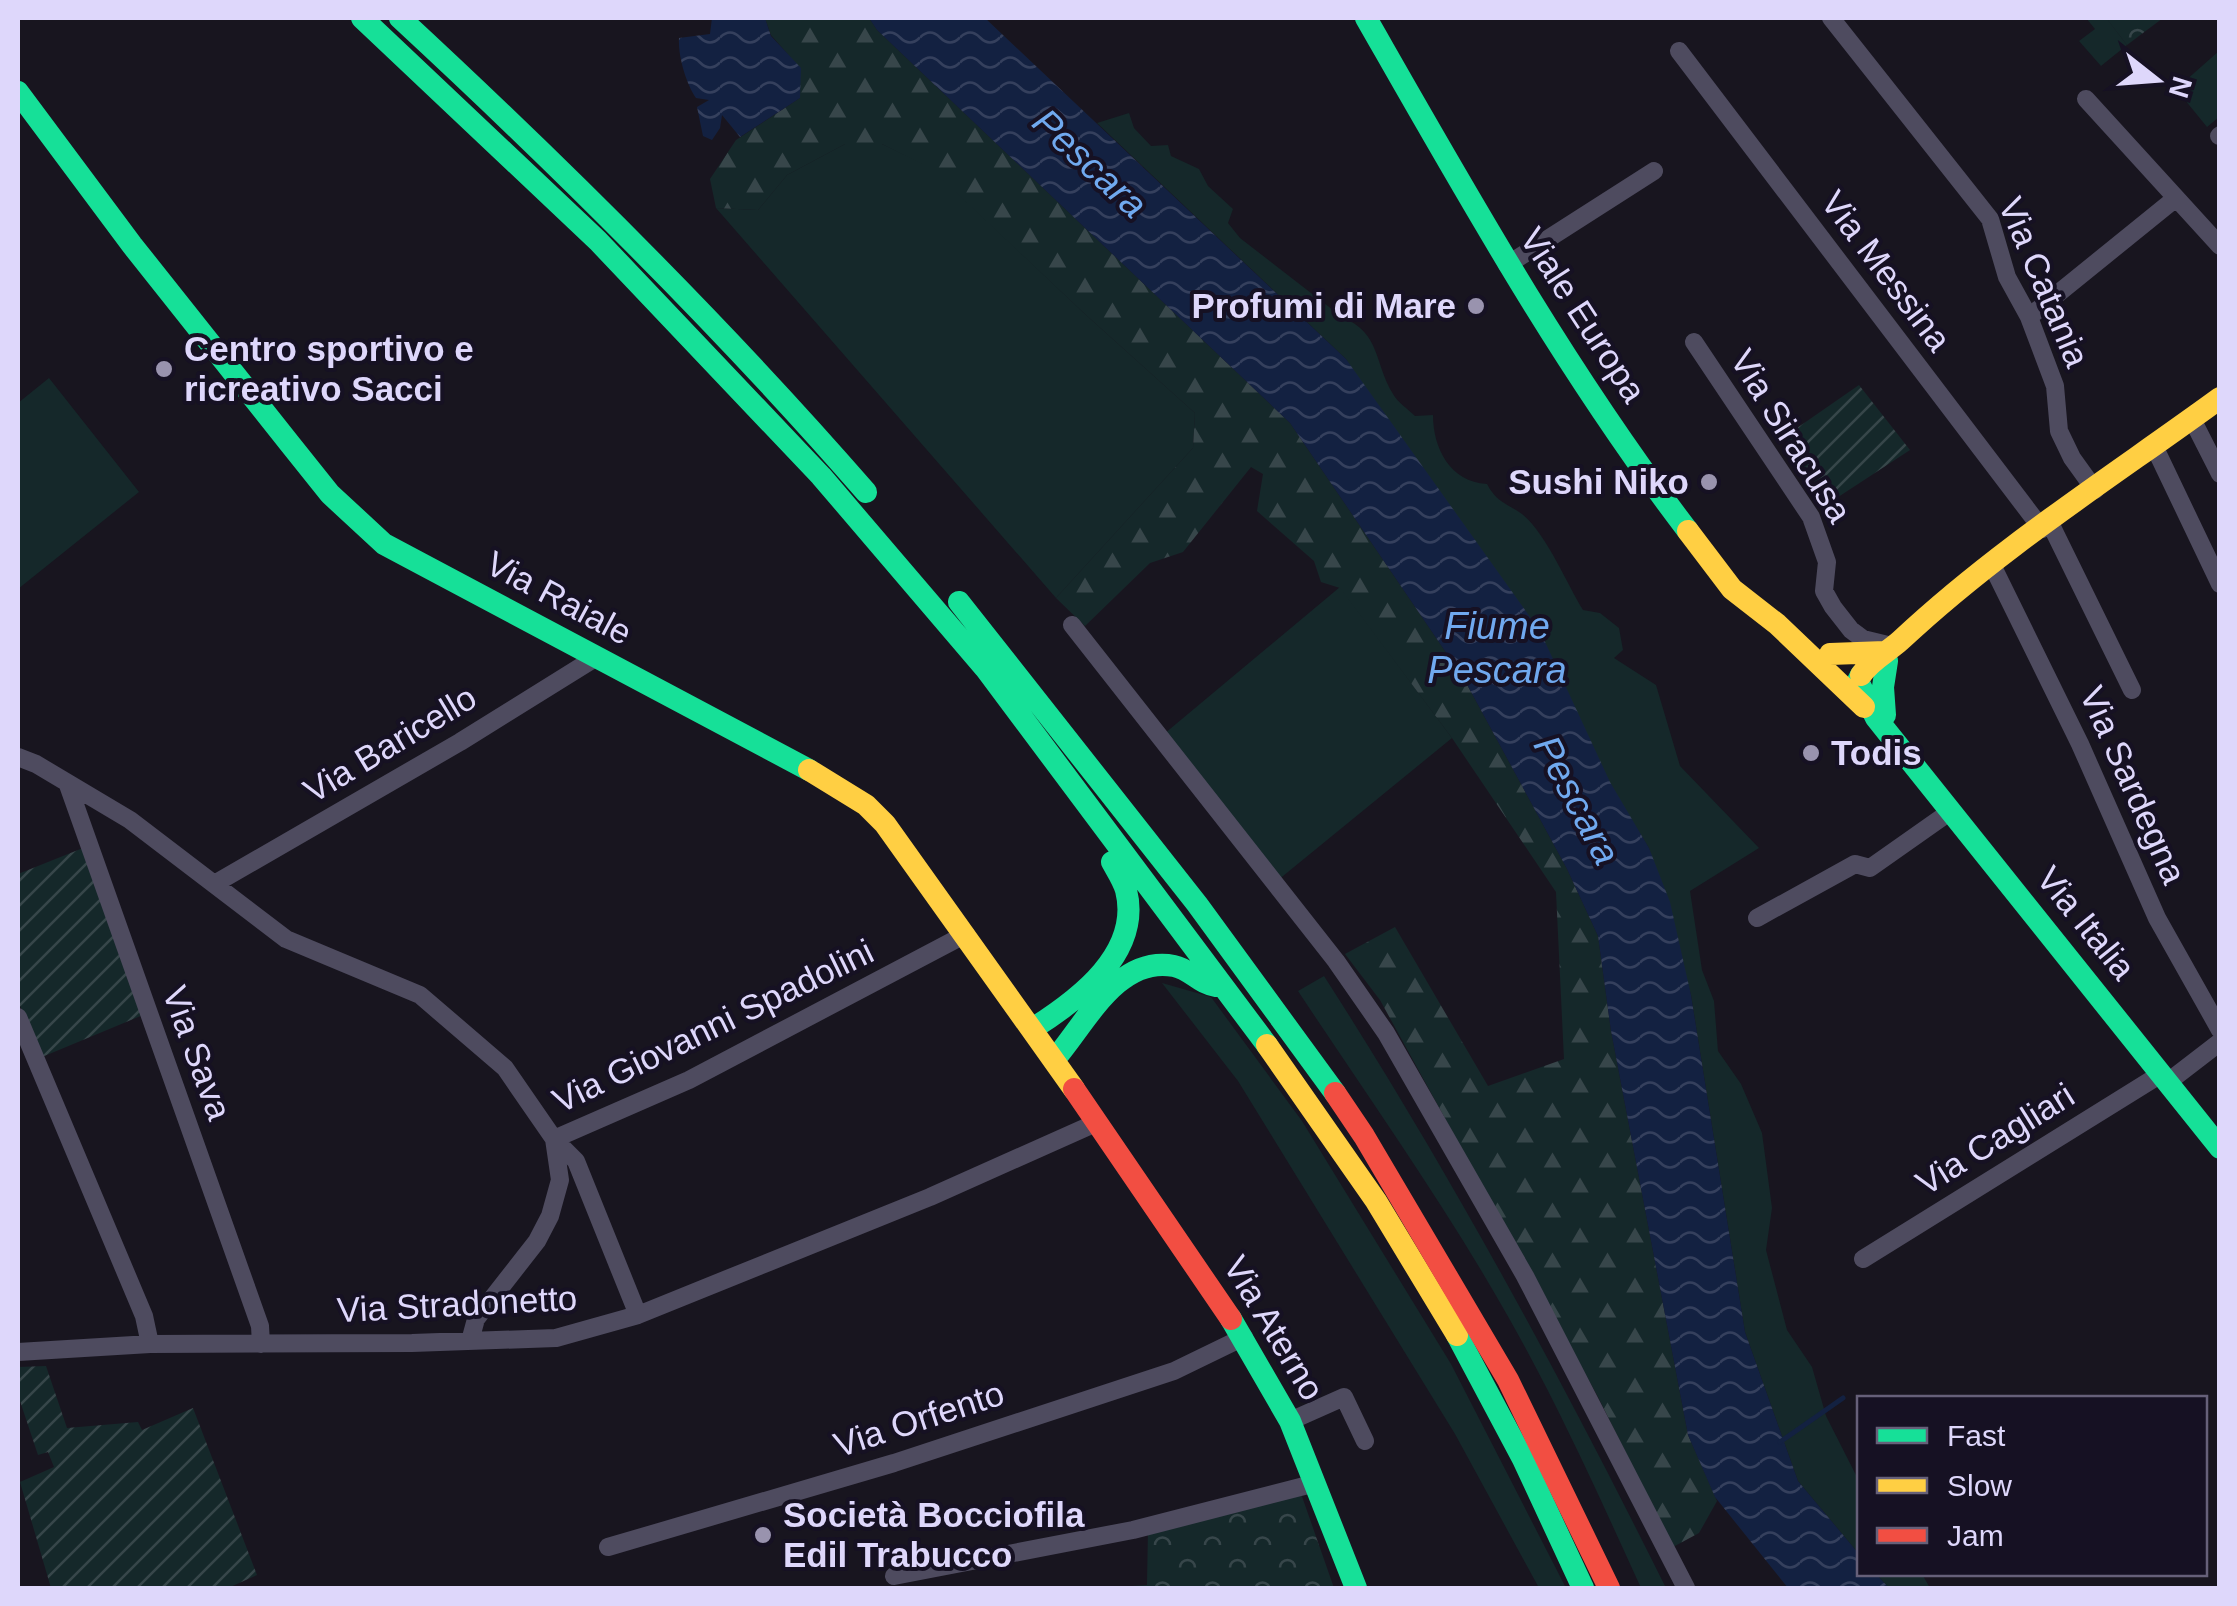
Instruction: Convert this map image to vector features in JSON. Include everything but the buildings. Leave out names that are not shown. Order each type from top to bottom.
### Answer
[{"type":"main road","points":[[362,18],[500,141],[648,289],[794,443],[966,644],[1319,1118],[1406,1248],[1493,1400],[1583,1588]]},
{"type":"main road","points":[[400,18],[537,142],[673,278],[878,506]]},
{"type":"main road","name":"Viale Europa","points":[[1366,18],[1507,265],[1671,508],[1732,589],[1847,680],[1878,714]]},
{"type":"main road","name":"Via Raiale","points":[[18,92],[174,302],[330,494],[358,522],[384,544],[815,773],[866,805],[904,847],[1098,1122]]},
{"type":"main road","points":[[1847,680],[1888,653],[1945,599],[2220,398]]},
{"type":"main road","points":[[940,579],[1197,904],[1298,1039],[1364,1136],[1508,1380],[1609,1588]]},
{"type":"main road","name":"Viale Europa","points":[[1777,624],[1830,654],[1847,680]]},
{"type":"main road","points":[[1830,654],[1888,653]]},
{"type":"main road","points":[[1878,714],[1888,653]]},
{"type":"main road","name":"Via Italia","points":[[1878,714],[2220,1148]]},
{"type":"main road","points":[[1032,1029],[1082,997],[1118,952],[1128,892],[1125,879],[1109,858],[1110,839]]},
{"type":"main road","points":[[1054,1060],[1104,996],[1141,968],[1172,966],[1194,972],[1206,986],[1222,987]]},
{"type":"main road","name":"Via Aterno","points":[[1098,1122],[1244,1337],[1290,1421],[1356,1588]]},
{"type":"street","name":"Via Catania","points":[[1831,18],[1990,219],[2007,277],[2029,316],[2055,386],[2058,430],[2094,490]]},
{"type":"street","name":"Via Messina","points":[[1679,51],[2046,526],[2132,690]]},
{"type":"street","points":[[2086,99],[2220,246]]},
{"type":"street","points":[[1507,265],[1654,171]]},
{"type":"street","points":[[2029,316],[2176,198]]},
{"type":"street","name":"Via Siracusa","points":[[1694,342],[1811,517],[1828,562],[1824,591],[1833,607],[1851,630],[1888,653]]},
{"type":"street","points":[[2192,419],[2220,474]]},
{"type":"street","points":[[2154,448],[2220,584]]},
{"type":"street","name":"Via Sardegna","points":[[1992,565],[2080,744],[2158,918],[2220,1030]]},
{"type":"street","points":[[1072,625],[1336,961],[1386,1032],[1525,1276],[1686,1588]]},
{"type":"street","name":"Via Baricello","points":[[216,883],[460,742],[595,658]]},
{"type":"street","points":[[18,758],[36,764],[130,820],[286,939],[420,995],[505,1068],[554,1139],[560,1180],[538,1242],[476,1319],[470,1341]]},
{"type":"street","name":"Via Sava","points":[[68,785],[260,1326],[261,1344]]},
{"type":"street","points":[[1757,918],[1855,864],[1870,868],[1951,811]]},
{"type":"street","name":"Via Giovanni Spadolini","points":[[638,1315],[576,1161],[554,1139],[690,1080],[966,934]]},
{"type":"street","points":[[18,1017],[144,1316],[150,1344]]},
{"type":"street","points":[[2164,1078],[2220,1042]]},
{"type":"street","name":"Via Cagliari","points":[[1863,1258],[2164,1078]]},
{"type":"street","name":"Via Stradonetto","points":[[18,1352],[150,1344],[556,1338],[638,1315],[930,1196],[1098,1122]]},
{"type":"street","points":[[556,1193],[588,1190]]},
{"type":"street","name":"Via Orfento","points":[[608,1547],[894,1463],[1174,1371],[1244,1337]]},
{"type":"street","points":[[1290,1421],[1344,1397],[1365,1441]]},
{"type":"street","points":[[894,1576],[1133,1530],[1316,1483]]},
{"type":"green space","points":[[765,18],[869,18],[877,30],[1290,423],[1464,679],[1567,869],[1598,936],[1611,1031],[1688,1435],[1717,1501],[1699,1533],[1673,1547],[1597,1395],[1380,1000],[1345,954],[1395,927],[1488,1086],[1564,1059],[1556,892],[1452,738],[1340,588],[1321,582],[1314,561],[1257,511],[1263,474],[1251,467],[1183,552],[1150,563],[1085,626],[1056,598],[1193,448],[1195,413],[930,168],[882,144],[845,144],[787,175],[758,210],[716,208],[710,179],[736,140],[800,98],[800,68],[771,35]]},
{"type":"green space","points":[[2086,18],[2109,18],[2127,45],[2101,66],[2079,41],[2095,29]]},
{"type":"green space","points":[[2163,18],[2127,45],[2107,19]]},
{"type":"green space","points":[[2219,51],[2219,117],[2207,127],[2176,89]]},
{"type":"green space","points":[[1129,113],[1134,128],[1151,146],[1168,145],[1171,156],[1199,169],[1208,186],[1233,209],[1228,223],[1240,238],[1364,331],[1398,400],[1415,416],[1433,415],[1436,439],[1446,461],[1463,477],[1487,484],[1498,499],[1522,514],[1548,546],[1583,610],[1600,613],[1619,628],[1623,650],[1614,658],[1656,685],[1680,766],[1759,848],[1690,891],[1702,970],[1714,1001],[1718,1051],[1741,1084],[1762,1133],[1772,1208],[1766,1250],[1787,1330],[1812,1367],[1826,1416],[1857,1477],[1857,1552],[1798,1481],[1745,1332],[1691,995],[1649,848],[1346,359],[1097,123]]},
{"type":"green space","points":[[845,144],[882,144],[930,167],[1195,413],[1193,448],[1056,598],[716,208],[758,210],[787,175]]},
{"type":"green space","points":[[49,378],[139,492],[18,589],[18,403]]},
{"type":"green space","points":[[1859,385],[1910,450],[1829,503],[1784,437]]},
{"type":"green space","points":[[1340,587],[1452,738],[1272,885],[1158,739]]},
{"type":"green space","points":[[83,848],[143,1015],[42,1057],[18,1001],[18,874]]},
{"type":"green space","points":[[1324,976],[1503,1277],[1666,1588],[1641,1588],[1562,1419],[1510,1320],[1434,1195],[1298,991]]},
{"type":"green space","points":[[1162,983],[1211,997],[1302,1121],[1451,1364],[1566,1588],[1539,1588],[1455,1434],[1238,1081]]},
{"type":"green space","points":[[46,1366],[67,1428],[138,1422],[142,1430],[193,1408],[257,1575],[228,1588],[51,1588],[20,1482],[54,1467],[48,1452],[38,1455],[18,1395],[18,1367]]},
{"type":"green space","points":[[1299,1488],[1334,1588],[1103,1588],[1147,1585],[1148,1531]]},
{"type":"green space","points":[[1878,1576],[1923,1576],[1930,1588],[1889,1588]]},
{"type":"water","points":[[712,18],[765,18],[771,36],[801,68],[800,98],[740,137],[722,115],[712,140],[703,136],[697,107],[709,100],[696,98],[681,61],[679,38],[710,34]]},
{"type":"water","name":"Fiume Pescara","points":[[869,18],[985,18],[1346,359],[1540,631],[1610,782],[1649,848],[1670,902],[1691,995],[1745,1332],[1798,1481],[1857,1552],[1857,1576],[1878,1576],[1889,1588],[1788,1588],[1715,1497],[1688,1435],[1611,1031],[1598,936],[1567,869],[1464,679],[1290,423],[877,30]]},
{"type":"waterway","points":[[1780,1442],[1843,1398]]},
{"type":"traffic: fast","points":[[362,18],[598,241],[821,476],[985,668],[1267,1045]]},
{"type":"traffic: fast","points":[[400,18],[639,249],[755,368],[866,492]]},
{"type":"traffic: fast","points":[[1366,18],[1558,344],[1688,531]]},
{"type":"traffic: fast","points":[[18,92],[132,245],[330,494],[384,544],[809,770]]},
{"type":"traffic: fast","points":[[959,602],[1197,904],[1335,1093]]},
{"type":"traffic: fast","points":[[1885,715],[1883,687],[1887,661]]},
{"type":"traffic: fast","points":[[1861,675],[1858,681],[1876,718],[2220,1148]]},
{"type":"traffic: fast","points":[[1032,1029],[1086,989],[1115,954],[1125,934],[1126,890],[1112,862]]},
{"type":"traffic: fast","points":[[1054,1060],[1104,996],[1136,971],[1154,965],[1174,966],[1216,986]]},
{"type":"traffic: fast","points":[[1231,1319],[1290,1421],[1356,1588]]},
{"type":"traffic: fast","points":[[1457,1335],[1523,1459],[1583,1588]]},
{"type":"traffic: slow","points":[[1861,675],[2016,544],[2220,398]]},
{"type":"traffic: slow","points":[[1688,531],[1732,589],[1777,624],[1864,707]]},
{"type":"traffic: slow","points":[[1830,654],[1885,652]]},
{"type":"traffic: slow","points":[[809,770],[866,805],[885,824],[1074,1089]]},
{"type":"traffic: slow","points":[[1267,1045],[1376,1201],[1457,1335]]},
{"type":"traffic: jam","points":[[1074,1089],[1231,1319]]},
{"type":"traffic: jam","points":[[1335,1093],[1508,1380],[1609,1588]]},
{"type":"place","name":"Profumi di Mare","points":[[1476,306]]},
{"type":"place","name":"Centro sportivo e ricreativo Sacci","points":[[164,369]]},
{"type":"place","name":"Sushi Niko","points":[[1709,482]]},
{"type":"place","name":"Todis","points":[[1811,753]]},
{"type":"place","name":"Società Bocciofila Edil Trabucco","points":[[763,1535]]},
{"type":"water label","name":"Pescara","points":[[1090,163]]},
{"type":"water label","name":"Pescara","points":[[1577,800]]}]
